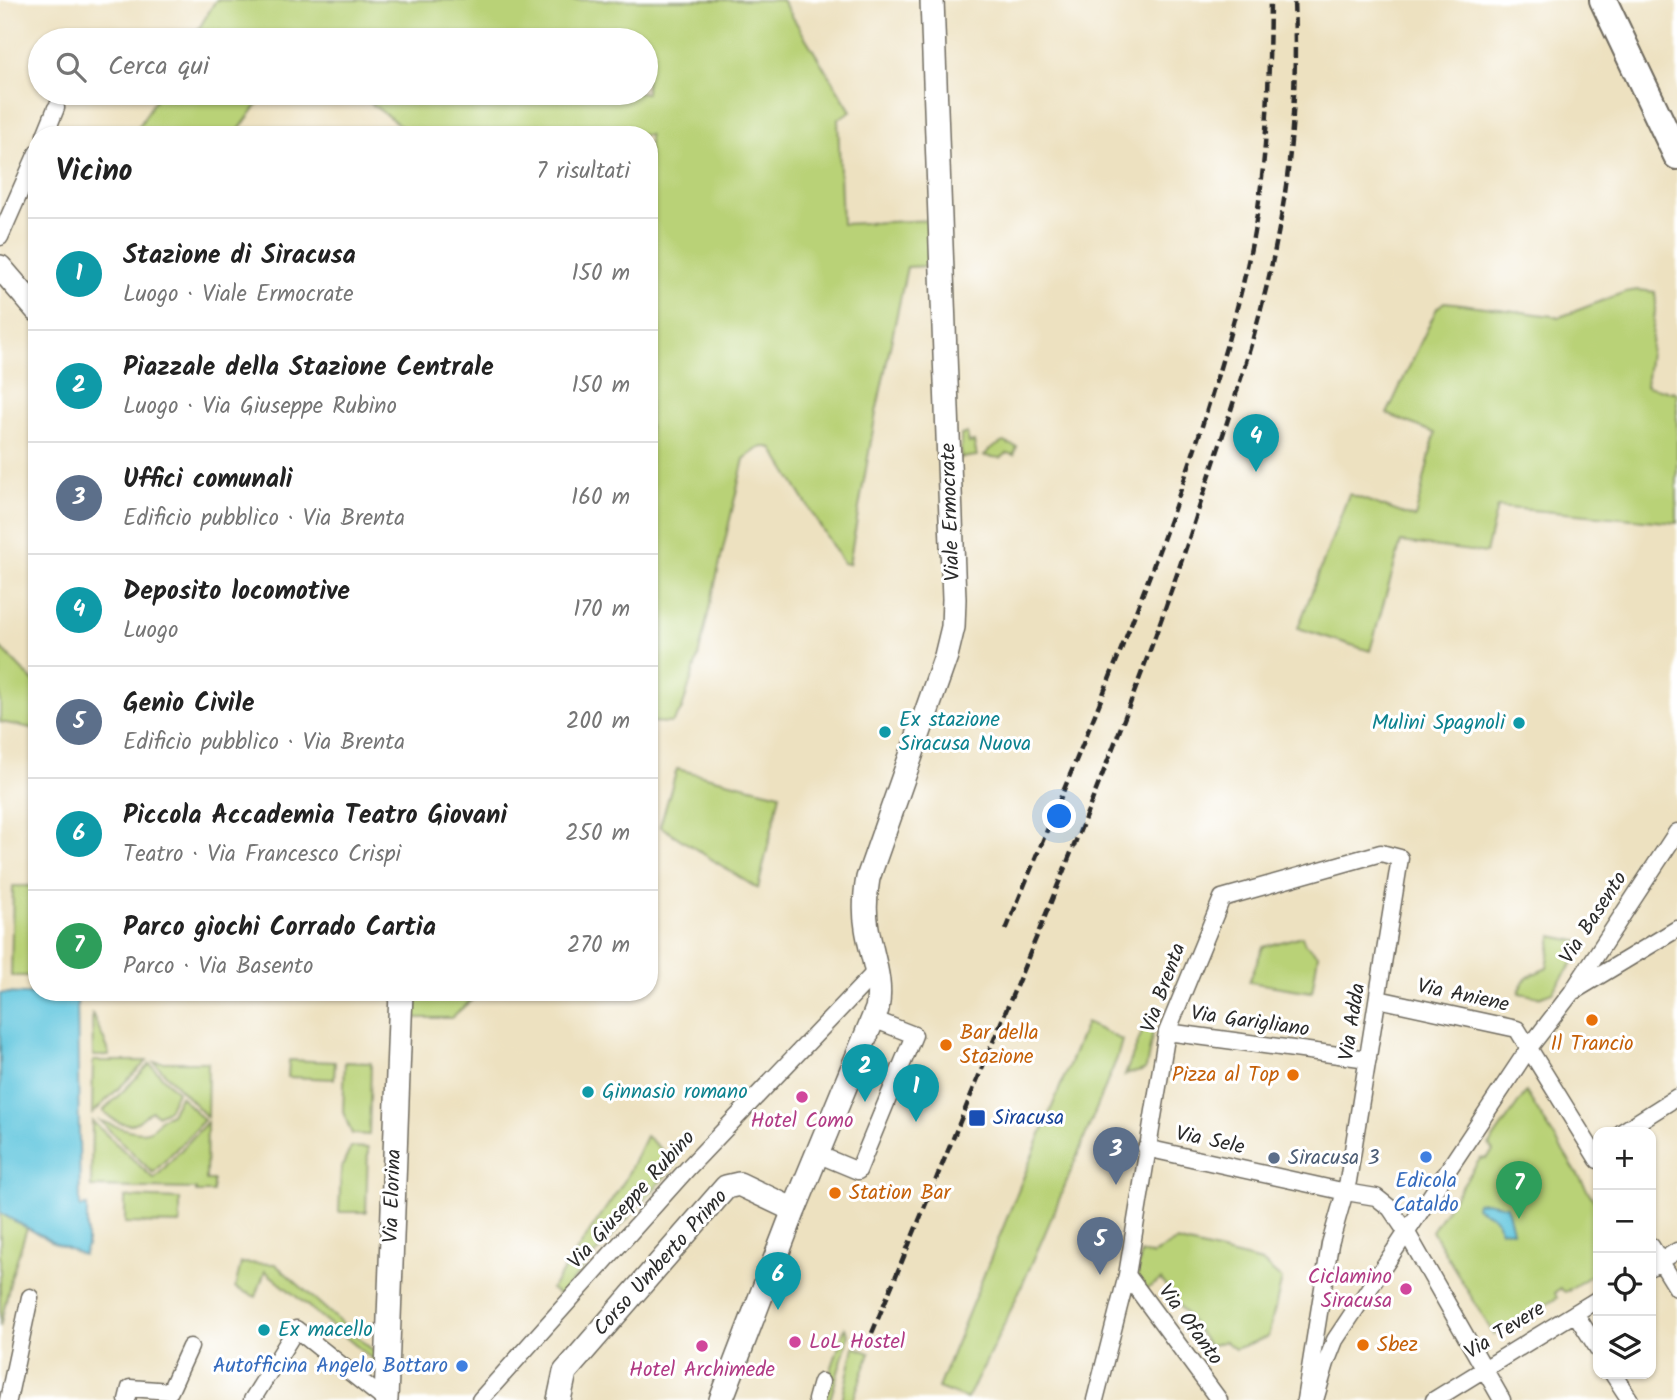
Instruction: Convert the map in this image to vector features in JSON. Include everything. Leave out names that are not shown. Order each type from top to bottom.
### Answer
[{"type":"main road","name":"Viale Ermocrate","points":[[875,1014],[880,995],[864,904],[868,878],[947,656],[953,627],[952,519],[932,0]]},
{"type":"main road","points":[[1603,0],[1677,156]]},
{"type":"main road","points":[[1661,120],[1677,149]]},
{"type":"main road","points":[[0,267],[28,300]]},
{"type":"main road","name":"Via Elorina","points":[[386,1400],[401,1001]]},
{"type":"main road","points":[[721,1400],[794,1210],[875,1014]]},
{"type":"main road","name":"Corso Umberto Primo","points":[[559,1400],[565,1372],[726,1187],[739,1184],[794,1210]]},
{"type":"street","points":[[49,126],[57,108]]},
{"type":"street","points":[[0,237],[28,173]]},
{"type":"street","name":"Via Basento","points":[[1529,1048],[1572,992],[1677,832]]},
{"type":"street","name":"Via Brenta","points":[[1096,1400],[1127,1275],[1167,1032],[1222,898],[1381,853],[1400,858]]},
{"type":"street","name":"Via Adda","points":[[1305,1400],[1331,1244],[1346,1192],[1400,858]]},
{"type":"street","points":[[1572,992],[1677,929]]},
{"type":"street","name":"Via Giuseppe Rubino","points":[[480,1400],[680,1176],[877,970]]},
{"type":"street","points":[[817,1154],[859,1171],[914,1035],[875,1014],[871,998],[863,993],[853,995]]},
{"type":"street","name":"Via Aniene","points":[[1378,999],[1517,1029],[1593,1148]]},
{"type":"street","points":[[1517,1029],[1545,1027]]},
{"type":"street","name":"Via Garigliano","points":[[1167,1032],[1368,1059]]},
{"type":"street","points":[[1315,1400],[1331,1348],[1529,1048]]},
{"type":"street","points":[[1630,1127],[1677,1097]]},
{"type":"street","name":"Via Sele","points":[[1146,1148],[1376,1197],[1390,1208],[1407,1233],[1502,1400]]},
{"type":"street","points":[[1677,1251],[1656,1264],[1677,1288]]},
{"type":"street","name":"Via Ofanto","points":[[1127,1275],[1219,1400]]},
{"type":"street","points":[[8,1400],[30,1297]]},
{"type":"street","name":"Via Tevere","points":[[1434,1400],[1593,1302]]},
{"type":"street","points":[[1575,1313],[1593,1341]]},
{"type":"street","points":[[252,1400],[296,1329],[386,1400]]},
{"type":"street","points":[[1315,1339],[1322,1346],[1331,1348]]},
{"type":"street","points":[[127,1400],[130,1388],[170,1391],[190,1347]]},
{"type":"street","points":[[1617,1379],[1630,1400]]},
{"type":"street","points":[[816,1400],[821,1382]]},
{"type":"green space","points":[[216,0],[782,0],[851,111],[838,119],[842,224],[932,220],[928,266],[907,267],[876,413],[849,564],[843,563],[772,448],[761,448],[744,459],[698,657],[682,709],[672,723],[658,722],[658,126],[401,126],[373,105],[658,105],[658,28],[199,28]]},
{"type":"green space","points":[[152,105],[257,105],[242,126],[139,126]]},
{"type":"green space","points":[[1625,292],[1655,292],[1656,303],[1646,386],[1677,393],[1677,523],[1497,507],[1486,553],[1401,542],[1370,651],[1298,628],[1349,494],[1415,518],[1435,433],[1387,414],[1437,308],[1444,302],[1560,317]]},
{"type":"green space","points":[[967,433],[969,443],[974,442],[977,456],[961,458],[961,435]]},
{"type":"green space","points":[[1003,442],[1017,447],[1014,455],[1007,453],[1001,458],[984,456],[989,450]]},
{"type":"green space","points":[[0,647],[28,676],[28,727],[0,722]]},
{"type":"green space","points":[[677,769],[780,794],[758,889],[660,826]]},
{"type":"green space","points":[[13,886],[28,886],[28,976],[11,976]]},
{"type":"green space","points":[[1302,936],[1305,944],[1318,955],[1312,992],[1249,982],[1263,947]]},
{"type":"green space","points":[[1552,936],[1587,943],[1552,992],[1539,997],[1519,993],[1525,980],[1547,968]]},
{"type":"green space","points":[[411,1001],[471,1001],[451,1018],[410,1018]]},
{"type":"green space","points":[[92,1013],[108,1049],[109,1056],[93,1056]]},
{"type":"green space","points":[[1086,1023],[1122,1040],[1117,1058],[1028,1273],[967,1399],[938,1388]]},
{"type":"green space","points":[[1144,1027],[1153,1031],[1146,1068],[1125,1075]]},
{"type":"green space","points":[[289,1060],[335,1062],[334,1079],[288,1077]]},
{"type":"green space","points":[[93,1061],[147,1061],[92,1114]]},
{"type":"green space","points":[[154,1062],[208,1062],[207,1117]]},
{"type":"green space","points":[[345,1062],[371,1063],[369,1135],[352,1134],[343,1112]]},
{"type":"green space","points":[[150,1064],[177,1092],[168,1110],[157,1115],[152,1111],[132,1124],[123,1124],[103,1111]]},
{"type":"green space","points":[[1526,1092],[1593,1199],[1593,1274],[1565,1292],[1561,1289],[1555,1293],[1557,1298],[1494,1335],[1432,1231],[1480,1159],[1487,1158],[1493,1151],[1489,1145]]},
{"type":"green space","points":[[180,1096],[204,1120],[153,1173],[100,1121],[132,1131],[148,1131],[155,1127],[160,1119],[171,1114]]},
{"type":"green space","points":[[92,1121],[154,1179],[207,1122],[206,1180],[213,1180],[213,1192],[196,1192],[196,1189],[91,1187]]},
{"type":"green space","points":[[646,1136],[677,1163],[560,1295],[551,1289],[625,1180]]},
{"type":"green space","points":[[351,1147],[368,1148],[366,1212],[339,1212],[341,1169]]},
{"type":"green space","points":[[125,1197],[180,1199],[180,1224],[125,1223]]},
{"type":"green space","points":[[0,1213],[27,1228],[11,1278],[0,1327]]},
{"type":"green space","points":[[1176,1241],[1262,1262],[1282,1279],[1268,1337],[1235,1349],[1225,1341],[1209,1346],[1161,1280],[1145,1290],[1137,1278],[1141,1253],[1152,1255]]},
{"type":"green space","points":[[241,1263],[275,1264],[378,1355],[376,1362],[265,1271],[256,1297],[235,1288]]},
{"type":"green space","points":[[845,1328],[849,1335],[830,1400],[821,1400]]},
{"type":"green space","points":[[854,1347],[870,1353],[853,1400],[842,1400]]},
{"type":"water","points":[[0,993],[28,994],[28,1001],[77,1001],[80,1207],[87,1206],[87,1246],[83,1255],[0,1213]]},
{"type":"water","points":[[1477,1203],[1507,1206],[1513,1231],[1500,1230],[1494,1217],[1476,1207]]},
{"type":"railway","points":[[1006,930],[1158,554],[1202,426],[1231,330],[1244,281],[1259,203],[1265,145],[1270,0]]},
{"type":"railway","points":[[872,1333],[1117,737],[1179,568],[1231,410],[1270,274],[1287,180],[1293,120],[1294,0]]},
{"type":"place","name":"Deposito locomotive","points":[[1256,472]]},
{"type":"place","name":"Mulini Spagnoli","points":[[1519,723]]},
{"type":"place","name":"Ex stazione Siracusa Nuova","points":[[885,732]]},
{"type":"place","name":"Il Trancio","points":[[1592,1020]]},
{"type":"place","name":"Bar della Stazione","points":[[946,1045]]},
{"type":"place","name":"Pizza al Top","points":[[1293,1075]]},
{"type":"place","name":"Ginnasio romano","points":[[588,1092]]},
{"type":"place","name":"Hotel Como","points":[[802,1097]]},
{"type":"place","name":"Piazzale della Stazione Centrale","points":[[865,1102]]},
{"type":"place","name":"Siracusa","points":[[977,1118]]},
{"type":"place","name":"Stazione di Siracusa","points":[[916,1122]]},
{"type":"place","name":"Edicola Cataldo","points":[[1426,1157]]},
{"type":"place","name":"Siracusa 3","points":[[1274,1158]]},
{"type":"place","name":"Uffici comunali","points":[[1116,1185]]},
{"type":"place","name":"Station Bar","points":[[835,1193]]},
{"type":"place","name":"Parco giochi Corrado Cartia","points":[[1519,1219]]},
{"type":"place","name":"Genio Civile","points":[[1100,1275]]},
{"type":"place","name":"Ciclamino Siracusa","points":[[1406,1289]]},
{"type":"place","name":"Piccola Accademia Teatro Giovani","points":[[778,1310]]},
{"type":"place","name":"Ex macello","points":[[264,1330]]},
{"type":"place","name":"LoL Hostel","points":[[795,1342]]},
{"type":"place","name":"Sbez","points":[[1363,1345]]},
{"type":"place","name":"Hotel Archimede","points":[[702,1346]]},
{"type":"place","name":"Autofficina Angelo Bottaro","points":[[462,1366]]}]
